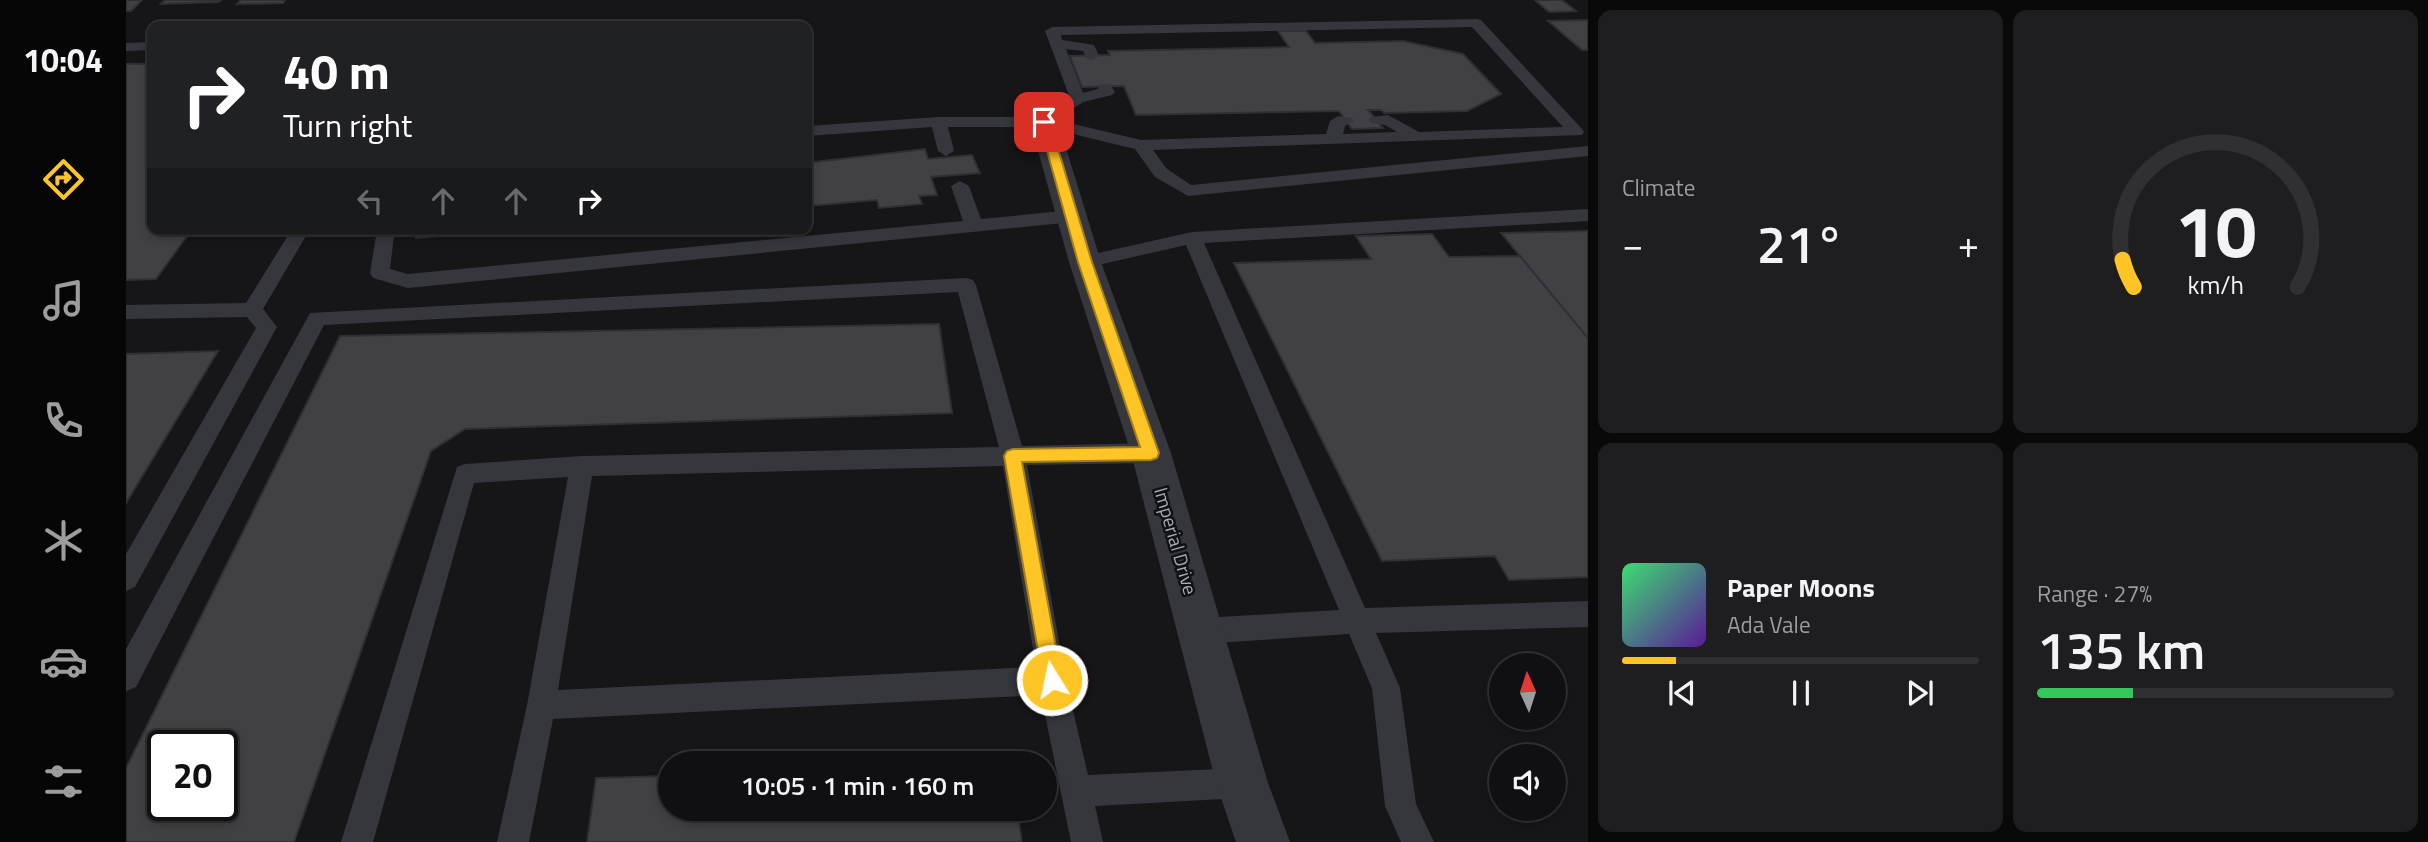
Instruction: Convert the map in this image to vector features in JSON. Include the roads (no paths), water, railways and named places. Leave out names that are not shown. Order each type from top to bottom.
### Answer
[{"type":"street","name":"Imperial Drive","points":[[1044,122],[1085,262],[1151,453],[1242,783],[1263,842]]},
{"type":"lane","points":[[1078,99],[1052,31],[1256,27],[1317,32],[1476,23],[1576,132],[1588,149],[1188,191],[1161,173],[1141,145]]},
{"type":"lane","points":[[1256,27],[1274,39],[1283,39]]},
{"type":"lane","points":[[1057,43],[1089,48],[1092,56]]},
{"type":"lane","points":[[126,47],[147,46]]},
{"type":"lane","points":[[1044,122],[1078,99],[1107,92],[1105,87]]},
{"type":"lane","points":[[1377,120],[1388,120],[1416,137]]},
{"type":"lane","points":[[1332,140],[1338,121],[1346,121]]},
{"type":"lane","points":[[812,131],[939,122],[1044,122],[1141,145],[1576,132]]},
{"type":"lane","points":[[939,122],[946,151]]},
{"type":"lane","points":[[960,186],[974,225]]},
{"type":"lane","points":[[1085,262],[1192,238],[1588,215]]},
{"type":"lane","points":[[386,235],[380,273],[408,281],[1073,216]]},
{"type":"lane","points":[[252,310],[297,235]]},
{"type":"lane","points":[[1192,238],[1386,688],[1401,806],[1418,842]]},
{"type":"lane","points":[[126,677],[317,318],[966,285],[1013,456],[1052,680],[1087,842]]},
{"type":"lane","points":[[126,312],[252,310],[267,327],[126,579]]},
{"type":"lane","points":[[357,842],[465,474],[582,466],[1151,453]]},
{"type":"lane","points":[[513,842],[541,705],[582,466]]},
{"type":"lane","points":[[1201,631],[1359,621],[1588,614]]},
{"type":"lane","points":[[541,705],[1052,680]]},
{"type":"lane","points":[[1077,791],[1242,783]]}]
